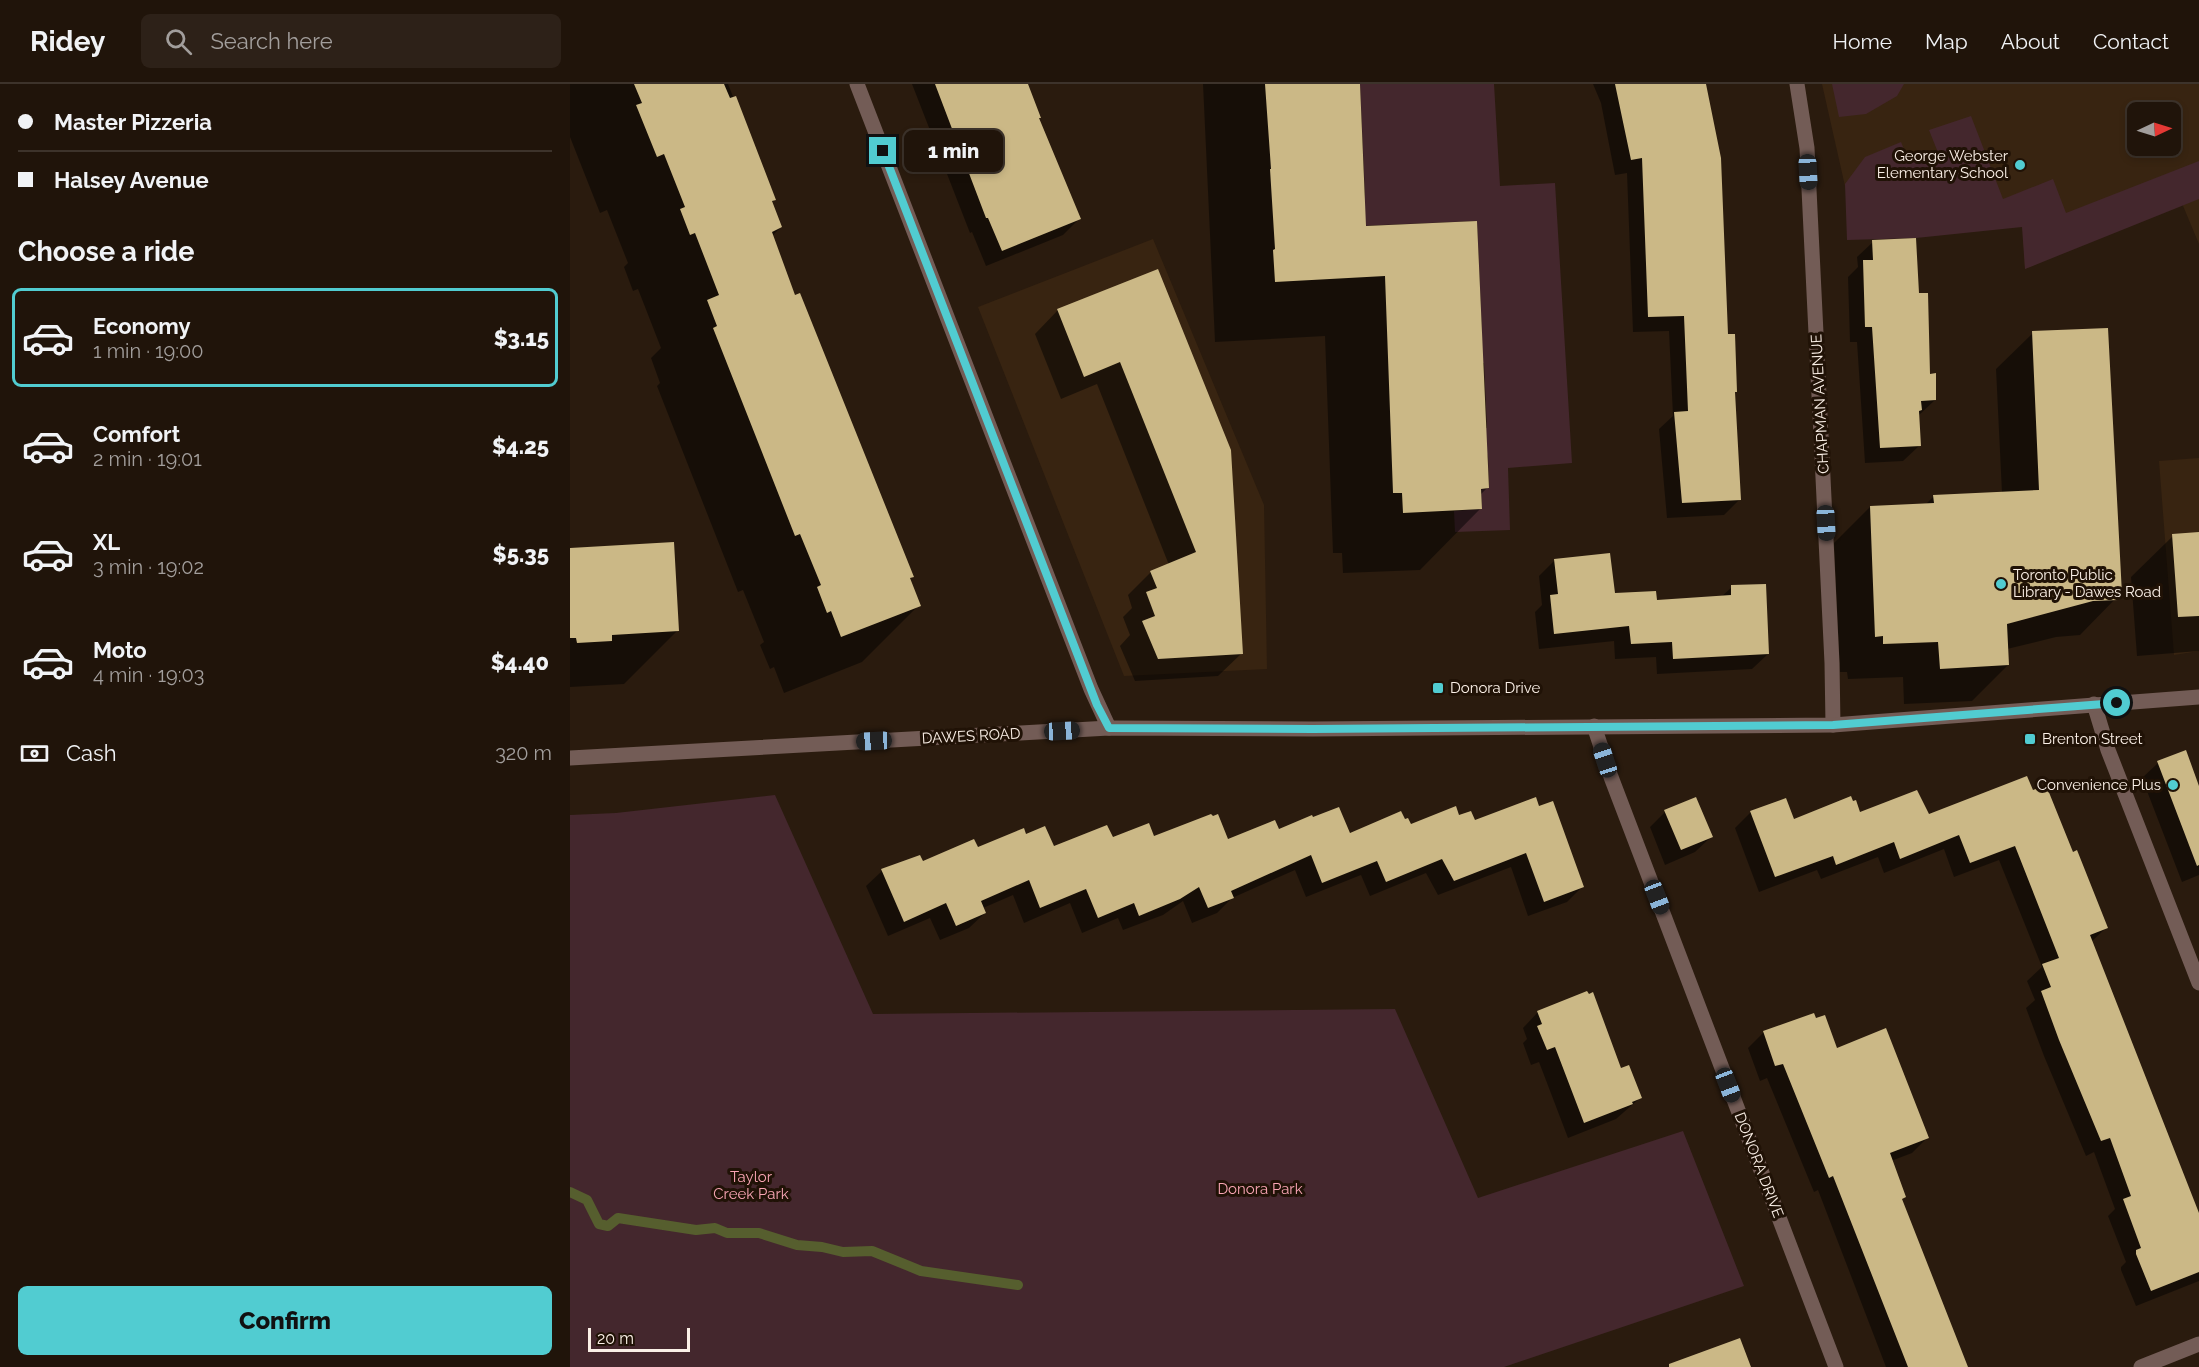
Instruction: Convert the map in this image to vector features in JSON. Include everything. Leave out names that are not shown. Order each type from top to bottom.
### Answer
[{"type":"street","points":[[857,84],[1091,689],[1109,728]]},
{"type":"street","name":"CHAPMAN AVENUE","points":[[1797,84],[1807,148],[1833,725]]},
{"type":"street","name":"DAWES ROAD","points":[[570,758],[1109,728],[1313,729],[1833,725],[2199,697]]},
{"type":"street","points":[[2094,704],[2108,750],[2199,983]]},
{"type":"street","name":"DONORA DRIVE","points":[[1594,726],[1611,777],[1836,1367]]},
{"type":"street","points":[[2140,1367],[2199,1344]]},
{"type":"shaded area","name":"George Webster Elementary School","points":[[1822,84],[2199,84],[2199,244],[2181,201],[2025,269],[2022,216],[1854,226]]},
{"type":"shaded area","points":[[1153,239],[1264,505],[1267,669],[1124,676],[978,307]]},
{"type":"shaded area","points":[[2199,458],[2199,651],[2174,655],[2159,461]]},
{"type":"green space","points":[[1360,84],[1494,84],[1500,186],[1555,183],[1572,463],[1508,468],[1510,530],[1455,532],[1454,511],[1482,509],[1481,489],[1489,488],[1488,457],[1479,428],[1487,428],[1484,363],[1476,363],[1482,333],[1477,221],[1358,226],[1365,195]]},
{"type":"green space","points":[[1832,84],[1904,84],[1897,96],[1866,114],[1839,117]]},
{"type":"green space","points":[[1971,116],[2003,199],[2053,179],[2066,213],[2199,161],[2199,199],[2025,269],[2022,227],[1916,238],[1847,240],[1845,184],[1865,157],[1901,142],[1909,161],[1937,150],[1929,130]]},
{"type":"green space","points":[[775,795],[873,1014],[1395,1009],[1478,1198],[1683,1131],[1744,1286],[1504,1367],[570,1367],[570,815],[616,813]]},
{"type":"building","points":[[634,84],[724,84],[730,98],[736,96],[776,200],[772,201],[782,227],[772,232],[795,295],[800,293],[914,577],[910,578],[921,606],[841,637],[831,611],[827,613],[817,587],[821,585],[800,534],[795,536],[713,328],[717,326],[707,300],[719,295],[695,233],[690,235],[680,209],[685,207],[664,154],[657,157],[636,105],[642,103]]},
{"type":"building","points":[[935,84],[1028,84],[1041,118],[1039,118],[1081,219],[1002,251],[986,218]]},
{"type":"building","points":[[1265,84],[1360,84],[1366,226],[1477,221],[1489,488],[1481,489],[1482,509],[1403,513],[1402,493],[1393,493],[1385,276],[1275,282]]},
{"type":"building","points":[[1615,84],[1706,84],[1721,158],[1728,334],[1735,334],[1737,392],[1735,392],[1741,500],[1682,503],[1674,412],[1688,411],[1684,316],[1648,317],[1642,158],[1631,160]]},
{"type":"building","points":[[1916,238],[1919,293],[1928,293],[1930,374],[1936,373],[1936,400],[1921,401],[1922,410],[1919,411],[1921,446],[1880,448],[1872,327],[1865,327],[1863,260],[1873,260],[1872,240]]},
{"type":"building","points":[[1158,269],[1231,450],[1243,654],[1158,659],[1142,621],[1155,616],[1146,592],[1157,588],[1150,571],[1196,552],[1120,362],[1084,377],[1057,309]]},
{"type":"building","points":[[2108,328],[2122,594],[2117,594],[2118,600],[2093,601],[2007,624],[2009,665],[1940,669],[1938,642],[1883,644],[1883,636],[1875,637],[1870,506],[1934,503],[1933,495],[2039,490],[2032,331]]},
{"type":"building","points":[[2199,532],[2199,616],[2178,617],[2172,534]]},
{"type":"building","points":[[674,542],[679,631],[612,635],[612,641],[577,643],[576,638],[570,638],[570,548]]},
{"type":"building","points":[[1610,553],[1615,593],[1656,591],[1657,600],[1731,595],[1731,585],[1766,584],[1769,654],[1673,659],[1672,642],[1631,644],[1629,626],[1554,634],[1550,595],[1558,594],[1554,559]]},
{"type":"building","points":[[2186,750],[2199,786],[2199,865],[2197,866],[2157,761]]},
{"type":"building","points":[[2027,776],[2033,790],[2046,785],[2073,852],[2077,850],[2108,928],[2090,935],[2199,1213],[2199,1272],[2151,1291],[2136,1254],[2136,1250],[2141,1248],[2123,1199],[2131,1196],[2110,1138],[2101,1141],[2041,991],[2051,987],[2042,964],[2059,958],[2015,846],[1970,863],[1959,835],[1900,859],[1894,842],[1836,865],[1833,856],[1775,877],[1750,811],[1786,798],[1794,819],[1851,796],[1853,801],[1856,800],[1860,812],[1917,790],[1929,814]]},
{"type":"building","points":[[1536,797],[1539,806],[1553,801],[1584,887],[1544,902],[1526,853],[1454,881],[1442,859],[1386,882],[1377,861],[1322,883],[1311,855],[1231,891],[1234,898],[1208,908],[1199,887],[1180,899],[1139,916],[1134,903],[1098,918],[1086,889],[1040,908],[1029,880],[981,901],[986,913],[956,926],[946,903],[904,922],[881,869],[920,855],[923,861],[974,839],[978,847],[1024,828],[1026,834],[1045,826],[1054,846],[1107,825],[1113,837],[1149,823],[1154,836],[1211,814],[1213,816],[1218,814],[1228,839],[1275,820],[1279,829],[1339,807],[1350,833],[1401,811],[1411,824],[1456,806],[1459,815],[1471,811],[1475,820]]},
{"type":"building","points":[[1696,797],[1713,837],[1681,850],[1664,810]]},
{"type":"building","points":[[1587,991],[1589,994],[1593,992],[1621,1068],[1629,1065],[1642,1098],[1632,1102],[1633,1104],[1584,1123],[1555,1047],[1547,1050],[1537,1026],[1542,1024],[1537,1011]]},
{"type":"building","points":[[1814,1013],[1816,1018],[1825,1015],[1837,1048],[1886,1028],[1929,1138],[1890,1153],[1906,1197],[1902,1199],[1968,1367],[1908,1367],[1833,1176],[1829,1178],[1783,1064],[1775,1066],[1763,1031]]},
{"type":"building","points":[[1740,1338],[1751,1367],[1669,1367],[1669,1364]]},
{"type":"waterway","points":[[570,1192],[587,1200],[599,1224],[608,1226],[618,1218],[696,1230],[715,1228],[727,1233],[759,1233],[797,1245],[843,1252],[872,1251],[921,1271],[1018,1285]]},
{"type":"place","name":"George Webster Elementary School","points":[[2020,165]]},
{"type":"place","name":"Toronto Public Library - Dawes Road","points":[[2001,584]]},
{"type":"place","name":"Donora Drive","points":[[1438,688]]},
{"type":"place","name":"Brenton Street","points":[[2030,739]]},
{"type":"place","name":"Convenience Plus","points":[[2173,785]]},
{"type":"route","points":[[883,151],[1097,705],[1109,728],[1313,729],[1833,725],[2117,703]]},
{"type":"park label","name":"Taylor Creek Park","points":[[751,1186]]},
{"type":"park label","name":"Donora Park","points":[[1260,1189]]}]
